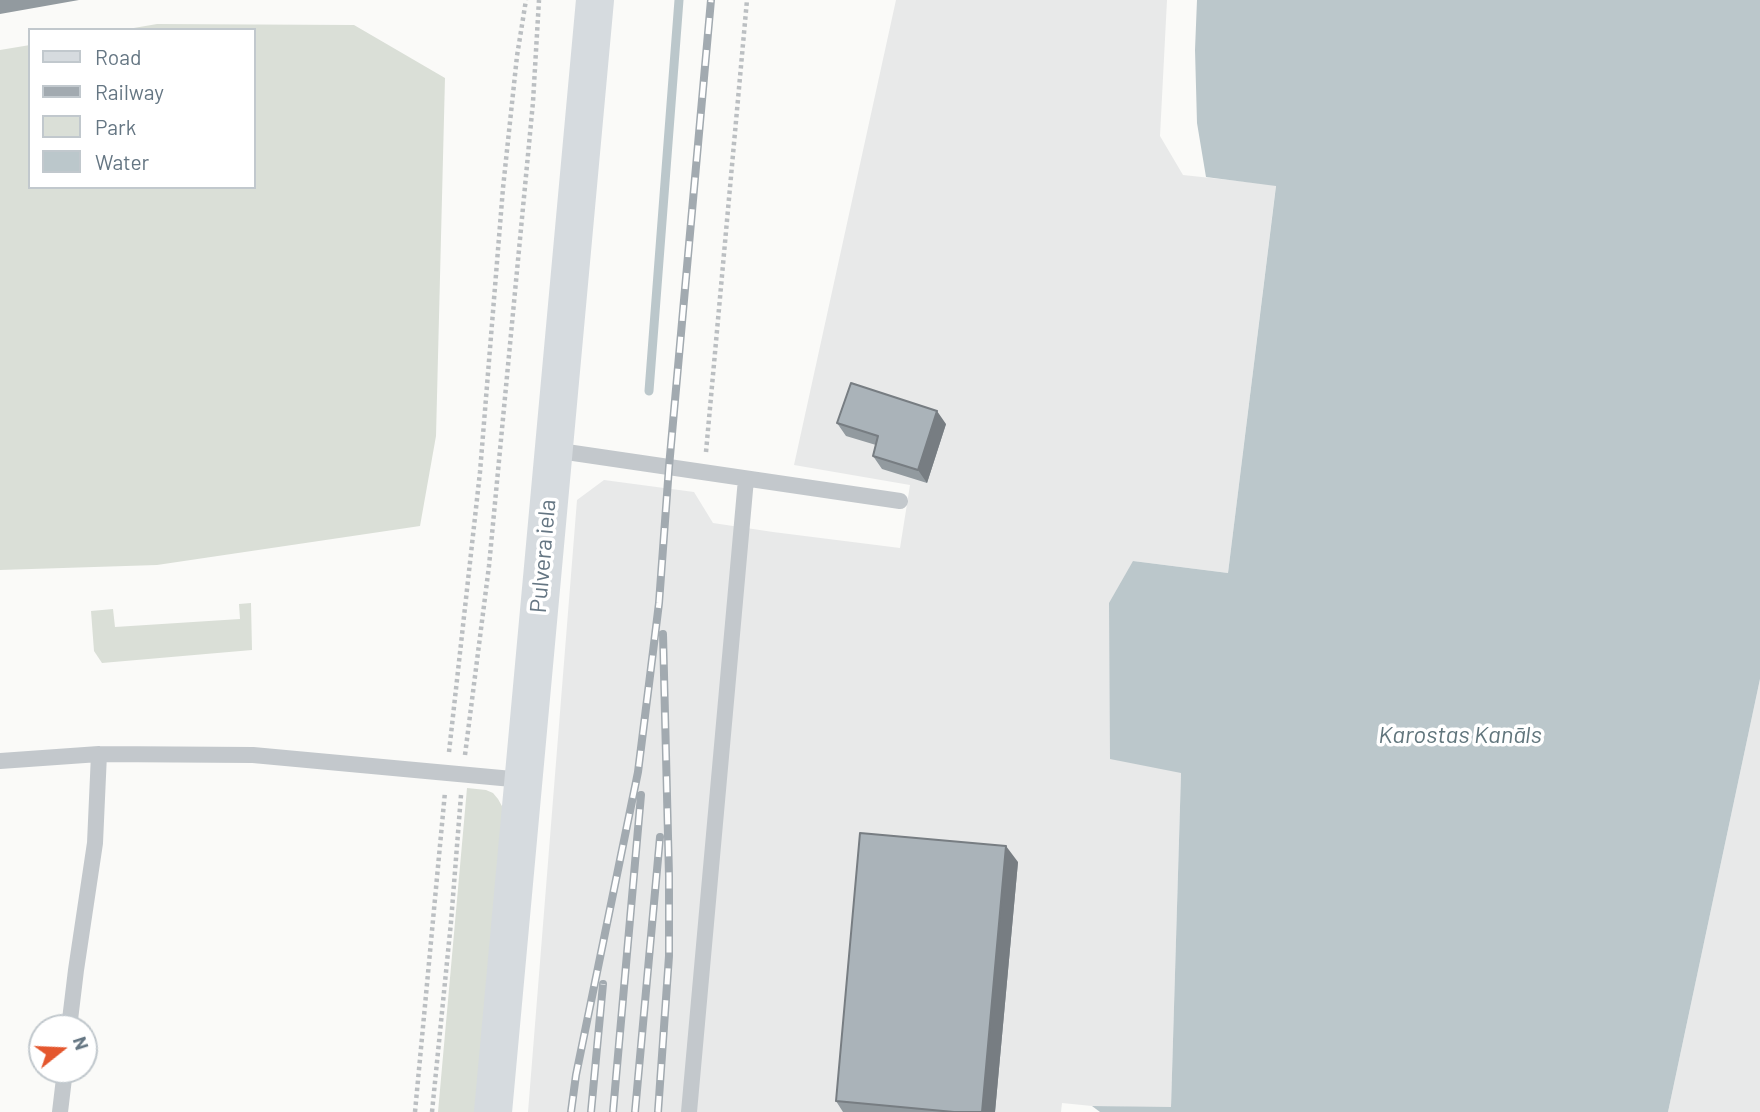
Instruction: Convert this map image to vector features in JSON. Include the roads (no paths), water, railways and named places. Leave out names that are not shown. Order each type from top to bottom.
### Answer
[{"type":"main road","name":"Pulvera iela","points":[[493,1112],[595,0]]},
{"type":"lane","points":[[553,450],[900,501]]},
{"type":"lane","points":[[689,1112],[746,479]]},
{"type":"lane","points":[[71,1014],[95,843],[99,754]]},
{"type":"lane","points":[[0,761],[99,754],[253,754],[523,780]]},
{"type":"lane","points":[[60,1112],[63,1084]]},
{"type":"water","name":"Karostas Kanāls","points":[[1197,0],[1760,0],[1760,679],[1668,1112],[1100,1112],[1092,1106],[1171,1107],[1181,773],[1110,759],[1109,603],[1133,561],[1228,573],[1276,186],[1206,177],[1197,123]]},
{"type":"waterway","points":[[649,391],[679,0]]},
{"type":"railway","points":[[571,1112],[576,1075],[638,772],[659,603],[711,0]]},
{"type":"railway","points":[[658,1112],[669,956],[663,634]]},
{"type":"railway","points":[[613,1112],[641,795]]},
{"type":"railway","points":[[635,1112],[660,837]]},
{"type":"railway","points":[[591,1112],[603,984]]}]
